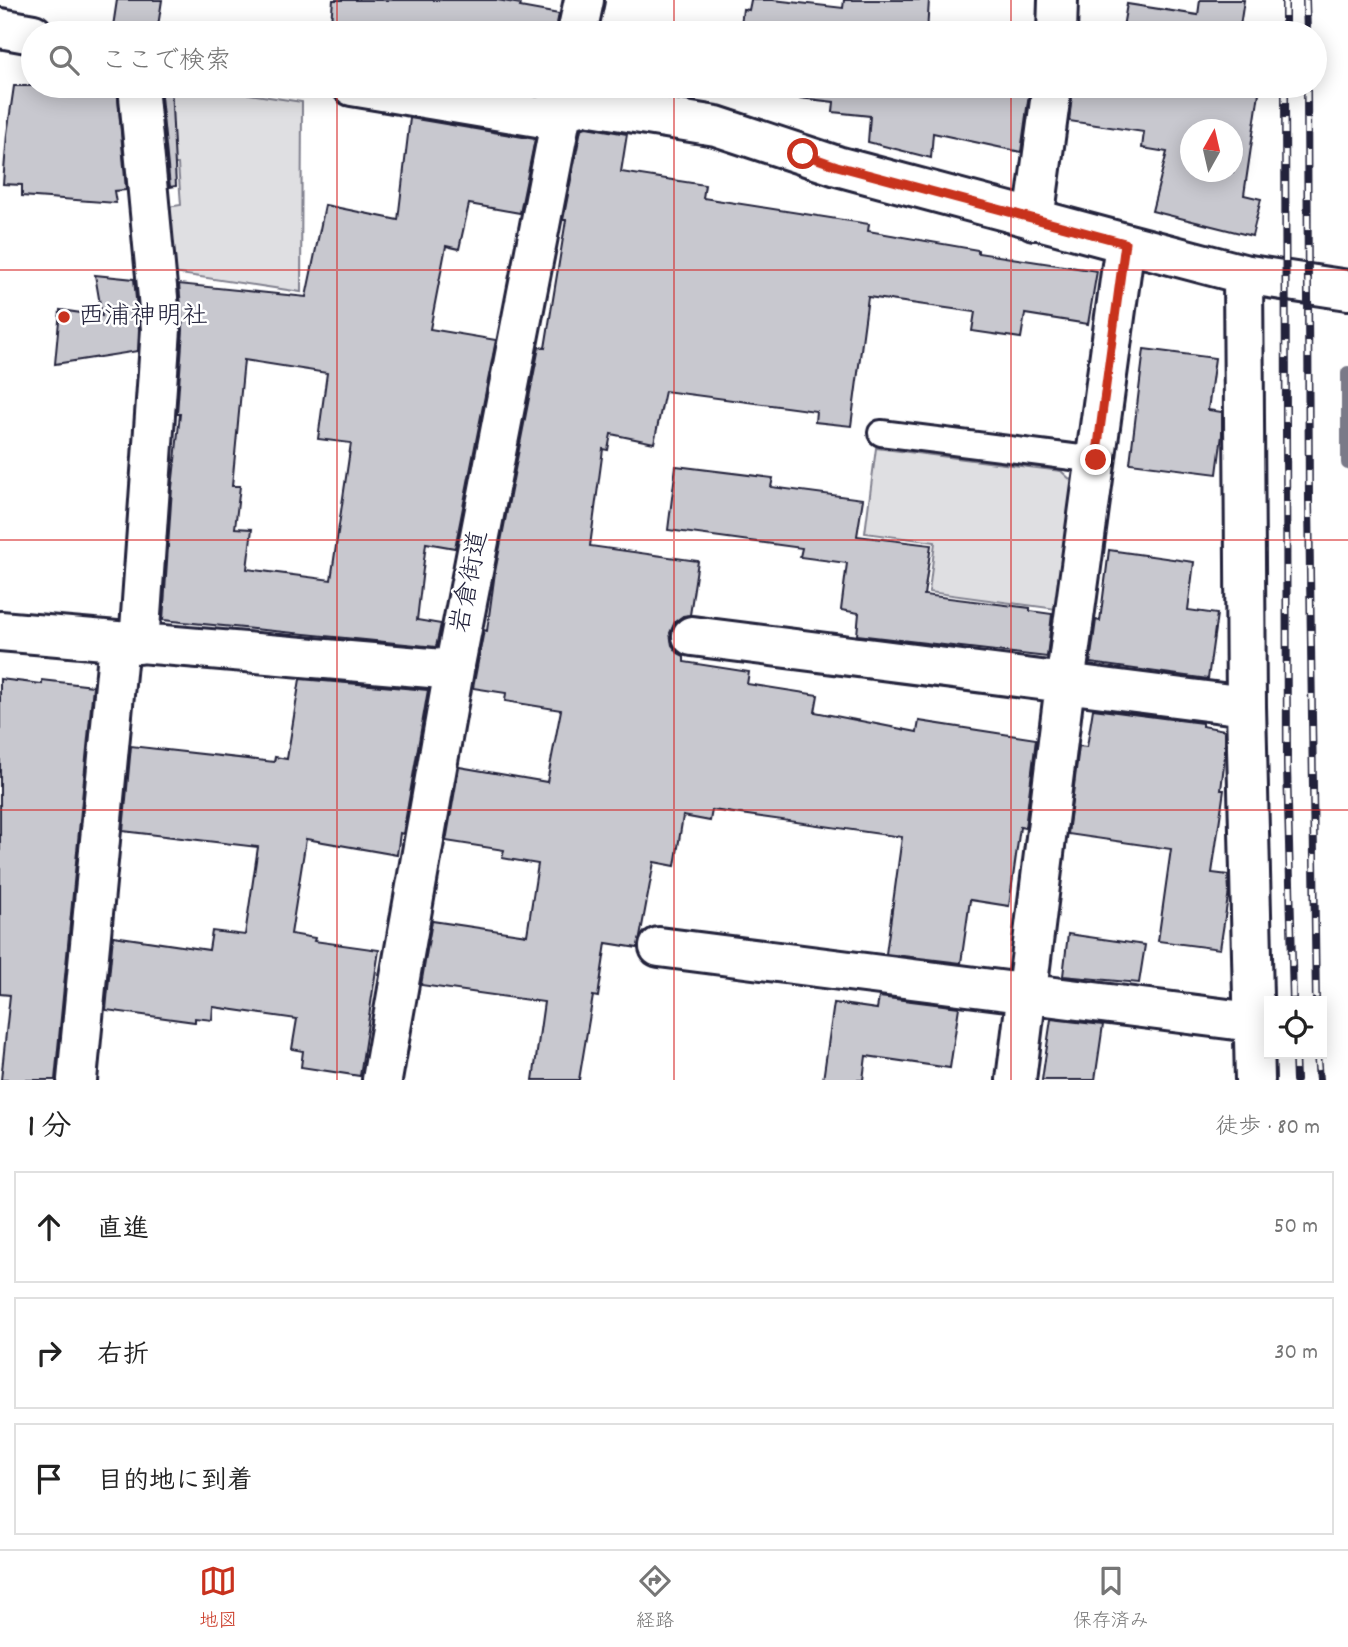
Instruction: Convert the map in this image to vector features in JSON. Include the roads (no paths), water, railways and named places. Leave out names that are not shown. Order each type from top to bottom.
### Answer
[{"type":"street","points":[[580,21],[584,0]]},
{"type":"street","points":[[1057,21],[1058,0]]},
{"type":"street","points":[[0,28],[21,32]]},
{"type":"street","points":[[77,1080],[129,643],[161,329],[139,98]]},
{"type":"street","points":[[424,98],[538,117],[565,99],[585,105],[716,126],[837,166],[1034,220],[1243,274],[1348,290]]},
{"type":"street","points":[[1034,220],[1050,98]]},
{"type":"street","name":"岩倉街道","points":[[382,1080],[454,670],[565,99]]},
{"type":"street","points":[[1016,1080],[1065,684],[1125,243]]},
{"type":"street","points":[[1243,274],[1246,706],[1255,1080]]},
{"type":"street","points":[[0,631],[454,670]]},
{"type":"street","points":[[692,636],[1246,706]]},
{"type":"street","points":[[659,947],[1252,1022]]},
{"type":"lane","points":[[881,433],[1096,460]]},
{"type":"waterway","points":[[1348,373],[1348,463]]},
{"type":"railway","points":[[1285,0],[1285,21]]},
{"type":"railway","points":[[1306,0],[1307,21]]},
{"type":"railway","points":[[1285,98],[1287,765],[1293,996]]},
{"type":"railway","points":[[1307,98],[1316,996]]},
{"type":"railway","points":[[1295,1059],[1296,1080]]},
{"type":"railway","points":[[1317,1059],[1319,1080]]},
{"type":"place","name":"西浦神明社","points":[[64,317]]}]
